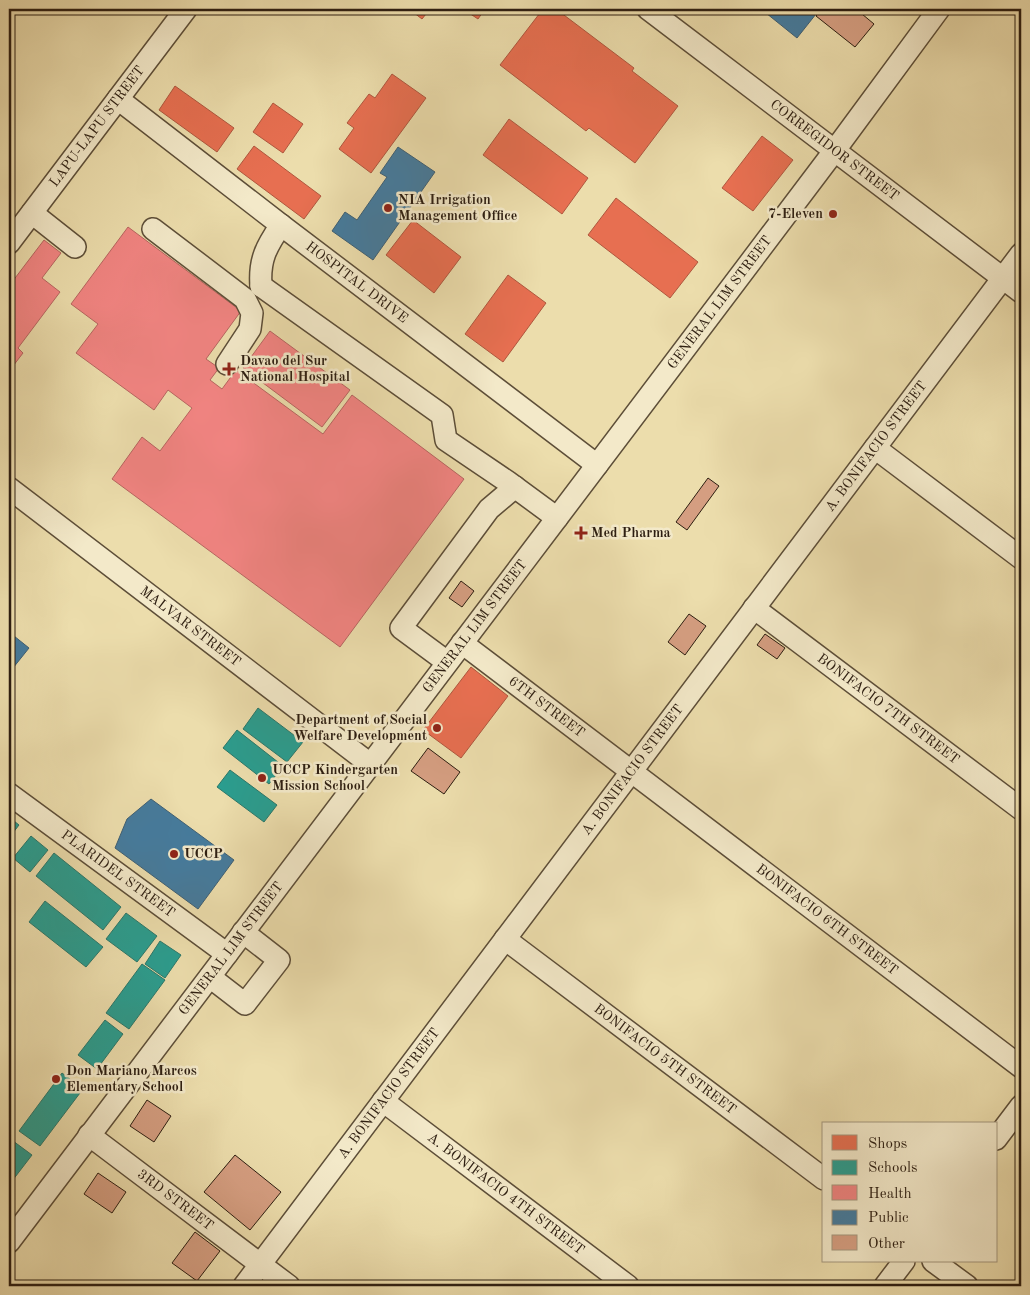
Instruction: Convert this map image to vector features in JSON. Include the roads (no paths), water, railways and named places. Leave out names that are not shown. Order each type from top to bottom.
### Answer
[{"type":"street","name":"LAPU-LAPU STREET","points":[[9,243],[186,9]]},
{"type":"street","name":"CORREGIDOR STREET","points":[[648,9],[1021,292]]},
{"type":"street","name":"GENERAL LIM STREET","points":[[9,1242],[835,150],[939,9]]},
{"type":"street","name":"HOSPITAL DRIVE","points":[[118,99],[597,465]]},
{"type":"street","points":[[32,213],[75,247]]},
{"type":"street","points":[[227,364],[250,329],[253,292],[260,276],[265,249],[281,225]]},
{"type":"street","points":[[153,230],[253,292],[442,415],[446,440],[557,518]]},
{"type":"street","name":"A. BONIFACIO STREET","points":[[244,1286],[1021,254]]},
{"type":"street","points":[[875,448],[1021,558]]},
{"type":"street","points":[[447,662],[402,628],[489,510],[515,487]]},
{"type":"street","name":"MALVAR STREET","points":[[9,488],[370,764]]},
{"type":"street","name":"BONIFACIO 7TH STREET","points":[[754,608],[1021,809]]},
{"type":"street","name":"6TH STREET","points":[[462,643],[631,772]]},
{"type":"street","name":"BONIFACIO 6TH STREET","points":[[631,772],[1021,1067]]},
{"type":"street","name":"PLARIDEL STREET","points":[[9,794],[227,954]]},
{"type":"street","points":[[210,977],[245,1004],[279,960],[243,932]]},
{"type":"street","name":"BONIFACIO 5TH STREET","points":[[505,939],[822,1177]]},
{"type":"street","name":"A. BONIFACIO 4TH STREET","points":[[383,1101],[628,1286]]},
{"type":"street","points":[[998,1136],[1021,1106]]},
{"type":"street","name":"3RD STREET","points":[[89,1135],[289,1286]]},
{"type":"street","points":[[885,1286],[903,1262]]},
{"type":"street","points":[[934,1262],[967,1286]]},
{"type":"place","name":"NIA Irrigation Management Office","points":[[388,208]]},
{"type":"place","name":"7-Eleven","points":[[833,214]]},
{"type":"place","name":"Davao del Sur National Hospital","points":[[229,369]]},
{"type":"place","name":"Med Pharma","points":[[581,533]]},
{"type":"place","name":"Department of Social Welfare Development","points":[[437,728]]},
{"type":"place","name":"UCCP Kindergarten Mission School","points":[[262,778]]},
{"type":"place","name":"UCCP","points":[[174,854]]},
{"type":"place","name":"Don Mariano Marcos Elementary School","points":[[56,1079]]}]
